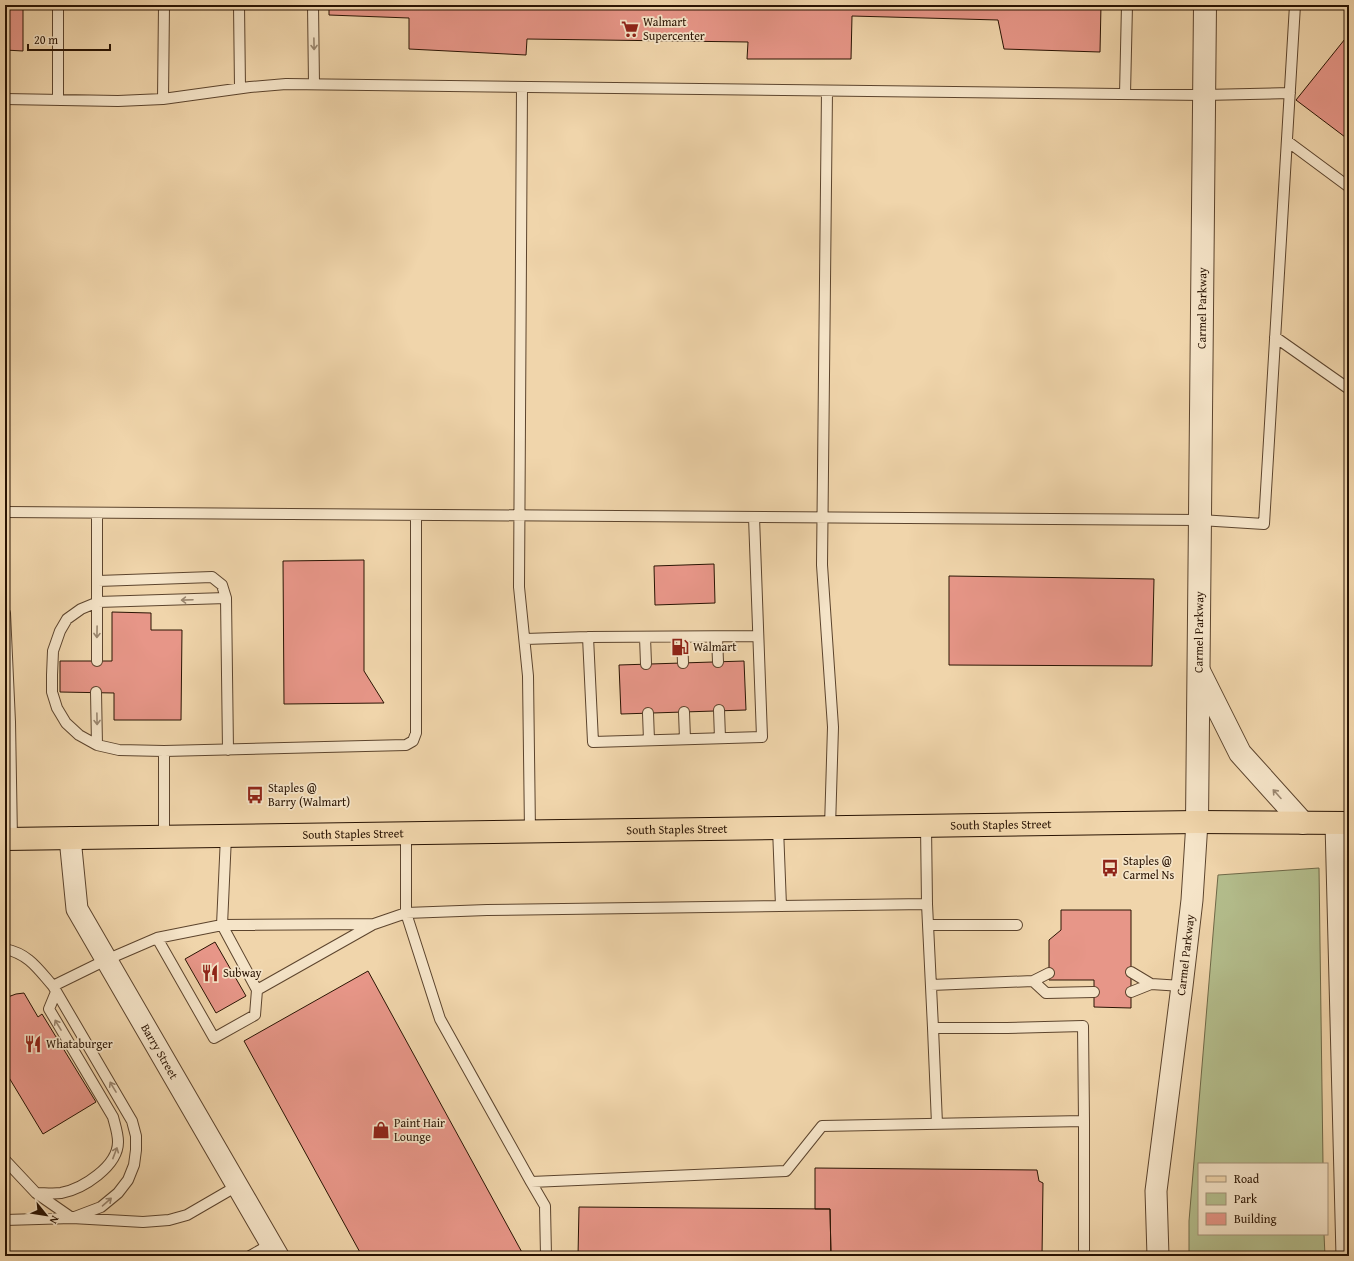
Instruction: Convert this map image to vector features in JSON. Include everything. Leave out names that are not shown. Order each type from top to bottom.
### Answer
[{"type":"main road","name":"South Staples Street","points":[[8,839],[1196,822],[1343,823]]},
{"type":"street","name":"Carmel Parkway","points":[[1158,1256],[1156,1191],[1192,900],[1196,822],[1205,5]]},
{"type":"street","points":[[1198,669],[1240,752],[1302,823]]},
{"type":"street","points":[[1343,823],[1347,1256]]},
{"type":"street","name":"Barry Street","points":[[70,838],[77,909],[274,1250]]},
{"type":"lane","points":[[58,5],[58,100]]},
{"type":"lane","points":[[164,5],[164,99]]},
{"type":"lane","points":[[239,5],[240,88]]},
{"type":"lane","points":[[313,5],[314,84]]},
{"type":"lane","points":[[1125,94],[1127,5]]},
{"type":"lane","points":[[5,512],[1200,520],[1264,524],[1295,5]]},
{"type":"lane","points":[[5,98],[118,101],[164,99],[240,88],[286,84],[1204,96],[1290,93]]},
{"type":"lane","points":[[522,87],[519,587],[528,676],[530,831]]},
{"type":"lane","points":[[826,91],[822,565],[833,727],[830,827]]},
{"type":"lane","points":[[1287,141],[1349,187]]},
{"type":"lane","points":[[1275,337],[1349,389]]},
{"type":"lane","points":[[97,513],[97,661]]},
{"type":"lane","points":[[226,598],[98,602],[81,609],[67,619],[60,631],[53,651],[52,675],[52,692],[56,708],[66,723],[80,735],[97,745],[119,750],[228,750],[406,745],[413,742],[416,733],[416,515]]},
{"type":"lane","points":[[588,637],[593,742],[762,737],[754,517]]},
{"type":"lane","points":[[98,581],[212,577],[222,585],[226,598],[228,750]]},
{"type":"lane","points":[[5,613],[10,722],[8,839]]},
{"type":"lane","points":[[525,638],[758,636]]},
{"type":"lane","points":[[645,637],[646,664]]},
{"type":"lane","points":[[682,637],[683,663]]},
{"type":"lane","points":[[717,637],[718,662]]},
{"type":"lane","points":[[96,692],[97,745]]},
{"type":"lane","points":[[719,710],[720,738]]},
{"type":"lane","points":[[684,712],[685,739]]},
{"type":"lane","points":[[648,713],[649,740]]},
{"type":"lane","points":[[164,751],[164,836]]},
{"type":"lane","points":[[926,826],[927,904],[937,1124]]},
{"type":"lane","points":[[778,828],[780,906]]},
{"type":"lane","points":[[406,834],[406,913],[440,1019],[545,1206],[546,1256]]},
{"type":"lane","points":[[157,938],[214,1038],[255,1015],[257,990],[222,925],[226,836]]},
{"type":"lane","points":[[257,990],[374,924],[406,913],[487,910],[927,904]]},
{"type":"lane","points":[[36,1193],[60,1193],[76,1188],[94,1178],[108,1166],[114,1156],[118,1143],[117,1129],[112,1117],[49,1009],[54,989],[106,960],[157,938],[222,925],[374,924]]},
{"type":"lane","points":[[928,925],[1017,925]]},
{"type":"lane","points":[[5,949],[19,953],[30,960],[54,989],[132,1121],[136,1136],[134,1164],[128,1180],[118,1193],[101,1207],[72,1218]]},
{"type":"lane","points":[[1131,972],[1151,984]]},
{"type":"lane","points":[[931,985],[1033,981],[1049,973]]},
{"type":"lane","points":[[1033,981],[1046,993],[1094,992]]},
{"type":"lane","points":[[1131,992],[1151,984],[1182,986]]},
{"type":"lane","points":[[933,1028],[1083,1026],[1084,1256]]},
{"type":"lane","points":[[531,1182],[786,1171],[822,1126],[1084,1121]]},
{"type":"lane","points":[[5,1160],[36,1193],[72,1218]]},
{"type":"lane","points":[[5,1220],[72,1218],[143,1222],[169,1220],[187,1215],[237,1186]]},
{"type":"lane","points":[[250,1256],[274,1250]]},
{"type":"green space","points":[[1319,868],[1323,1163],[1198,1163],[1198,1235],[1324,1235],[1325,1256],[1189,1256],[1189,1221],[1218,875]]},
{"type":"building","points":[[5,5],[23,5],[23,51],[5,50]]},
{"type":"building","name":"Walmart Supercenter","points":[[329,5],[1101,5],[1100,52],[1004,49],[998,20],[852,16],[851,59],[747,59],[748,42],[527,39],[526,55],[409,49],[409,18],[329,15]]},
{"type":"building","points":[[1349,34],[1349,140],[1296,100]]},
{"type":"building","points":[[364,560],[364,671],[384,703],[284,704],[283,561]]},
{"type":"building","points":[[714,564],[715,603],[655,605],[654,566]]},
{"type":"building","points":[[949,576],[1154,579],[1152,666],[949,665]]},
{"type":"building","points":[[112,612],[151,613],[151,630],[182,630],[181,720],[114,720],[114,693],[60,692],[60,661],[112,661]]},
{"type":"building","points":[[744,661],[746,710],[621,714],[619,665]]},
{"type":"building","points":[[1061,910],[1131,910],[1131,1008],[1094,1007],[1094,980],[1049,980],[1049,940],[1061,930]]},
{"type":"building","points":[[215,942],[246,996],[216,1013],[185,959]]},
{"type":"building","points":[[368,971],[524,1256],[362,1256],[244,1041]]},
{"type":"building","name":"Whataburger","points":[[24,993],[38,1017],[42,1014],[96,1102],[43,1134],[5,1071],[5,998]]},
{"type":"building","points":[[815,1168],[1037,1170],[1039,1181],[1043,1183],[1042,1256],[831,1256],[830,1209],[815,1209]]},
{"type":"building","points":[[579,1207],[830,1209],[831,1256],[578,1256]]},
{"type":"place","name":"Walmart Supercenter","points":[[630,29]]},
{"type":"place","name":"Walmart","points":[[680,647]]},
{"type":"place","name":"Staples @ Barry (Walmart)","points":[[255,795]]},
{"type":"place","name":"Staples @ Carmel Ns","points":[[1110,868]]},
{"type":"place","name":"Subway","points":[[210,973]]},
{"type":"place","name":"Whataburger","points":[[33,1044]]},
{"type":"place","name":"Paint Hair Lounge","points":[[381,1130]]}]
